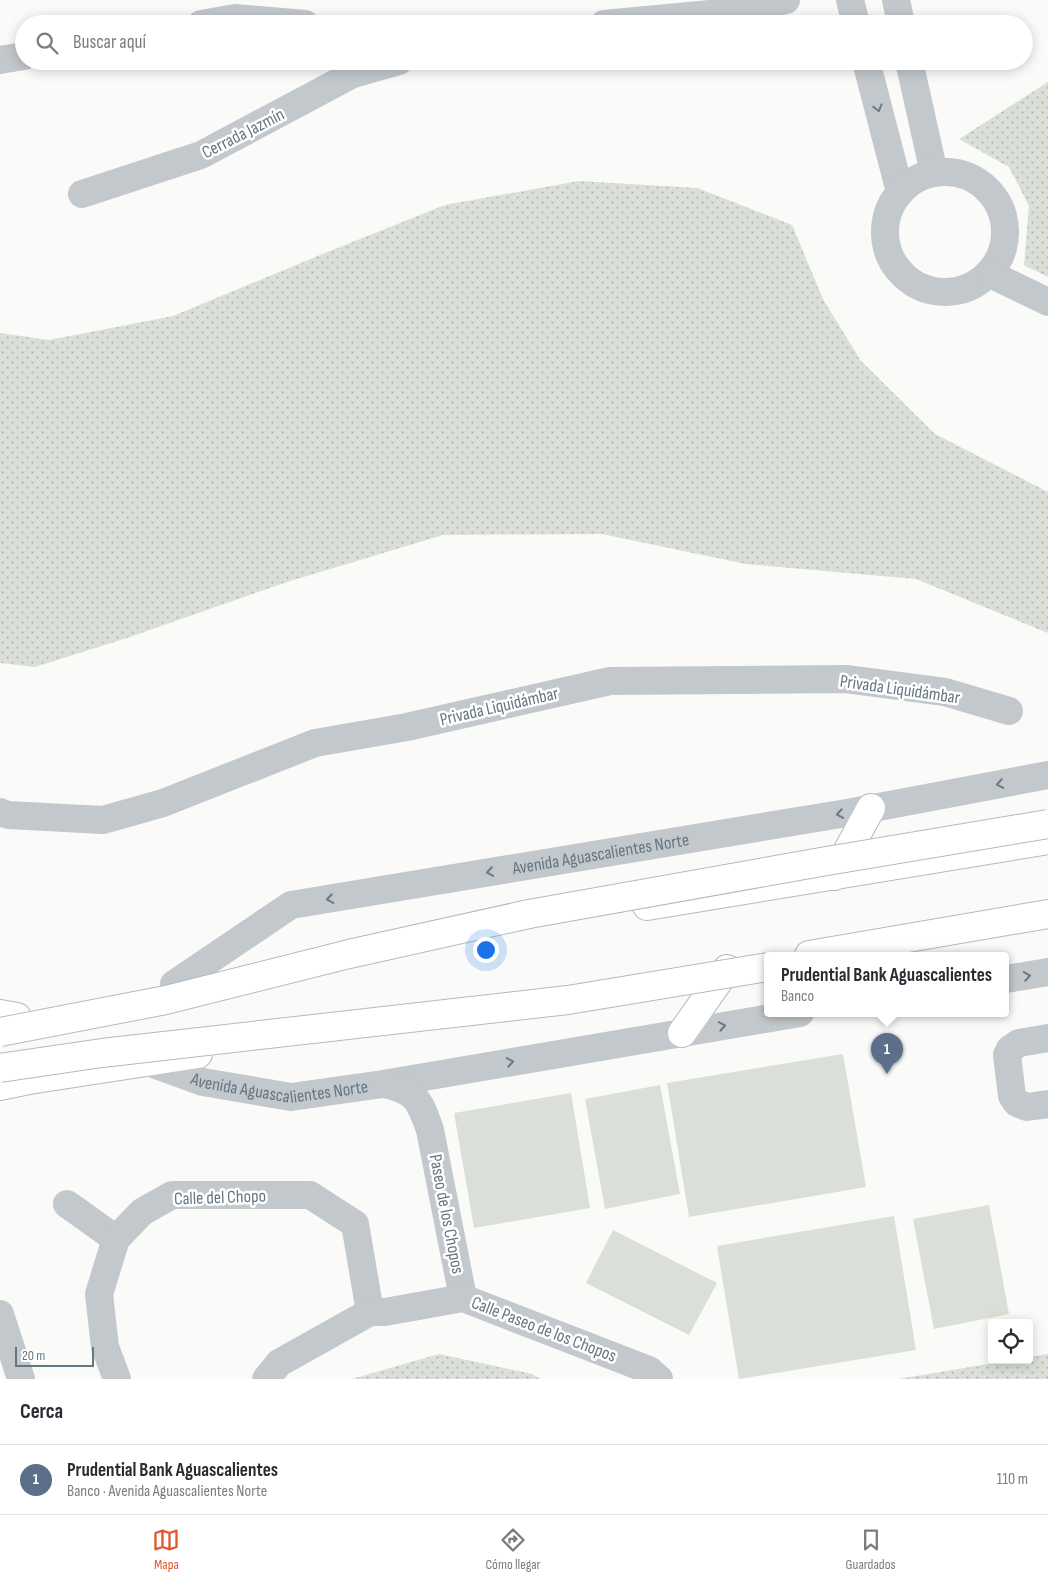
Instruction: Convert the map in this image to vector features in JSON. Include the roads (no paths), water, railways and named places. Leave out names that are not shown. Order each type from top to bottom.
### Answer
[{"type":"main road","points":[[834,876],[871,808]]},
{"type":"main road","points":[[4,1021],[166,1000],[349,954],[529,914],[1048,824]]},
{"type":"main road","name":"Avenida Aguascalientes Norte","points":[[4,1021],[174,984],[1048,840]]},
{"type":"main road","points":[[826,952],[1048,914]]},
{"type":"main road","points":[[861,952],[1048,922]]},
{"type":"main road","name":"Avenida Aguascalientes Norte","points":[[0,1086],[764,963]]},
{"type":"main road","points":[[0,1068],[102,1053],[568,1000],[764,968]]},
{"type":"main road","points":[[682,1033],[727,970]]},
{"type":"main road","points":[[0,1100],[29,1080]]},
{"type":"street","points":[[699,15],[741,11],[786,0]]},
{"type":"street","points":[[850,0],[854,15]]},
{"type":"street","points":[[896,0],[899,15]]},
{"type":"street","points":[[0,60],[15,58]]},
{"type":"street","name":"Cerrada Jazmín","points":[[82,194],[202,155],[353,74],[367,70]]},
{"type":"street","points":[[868,70],[900,192]]},
{"type":"street","points":[[912,70],[934,172]]},
{"type":"street","points":[[934,172],[959,173],[982,183],[999,202],[1007,227],[1003,252],[990,274],[971,288],[948,293],[924,290],[904,277],[890,258],[884,235],[888,212],[900,192],[915,179],[934,172]]},
{"type":"street","points":[[990,274],[1048,302]]},
{"type":"street","name":"Privada Liquidámbar","points":[[0,812],[8,815],[103,820],[163,803],[315,743],[407,727],[610,681],[846,679],[944,692],[1008,711]]},
{"type":"street","name":"Avenida Aguascalientes Norte","points":[[174,984],[291,905],[871,808],[1048,775]]},
{"type":"street","points":[[1009,978],[1048,972]]},
{"type":"street","name":"Avenida Aguascalientes Norte","points":[[148,1062],[203,1082],[291,1097],[383,1084],[776,1017]]},
{"type":"street","points":[[1048,1038],[1019,1043],[1010,1049],[1007,1055],[1012,1096],[1018,1104],[1027,1107],[1048,1104]]},
{"type":"street","name":"Paseo de los Chopos","points":[[430,1130],[432,1104],[436,1093],[443,1083],[462,1070]]},
{"type":"street","name":"Paseo de los Chopos","points":[[383,1084],[404,1090],[422,1106],[430,1130],[464,1298]]},
{"type":"street","name":"Calle del Chopo","points":[[117,1379],[105,1347],[100,1294],[116,1239],[142,1212],[172,1195],[310,1195],[355,1224],[370,1312]]},
{"type":"street","points":[[67,1204],[116,1239]]},
{"type":"street","name":"Calle Paseo de los Chopos","points":[[266,1379],[279,1363],[370,1312],[384,1312],[464,1298],[648,1370],[660,1379]]},
{"type":"street","points":[[0,1314],[21,1379]]},
{"type":"place","name":"Prudential Bank Aguascalientes","points":[[887,1074]]}]
